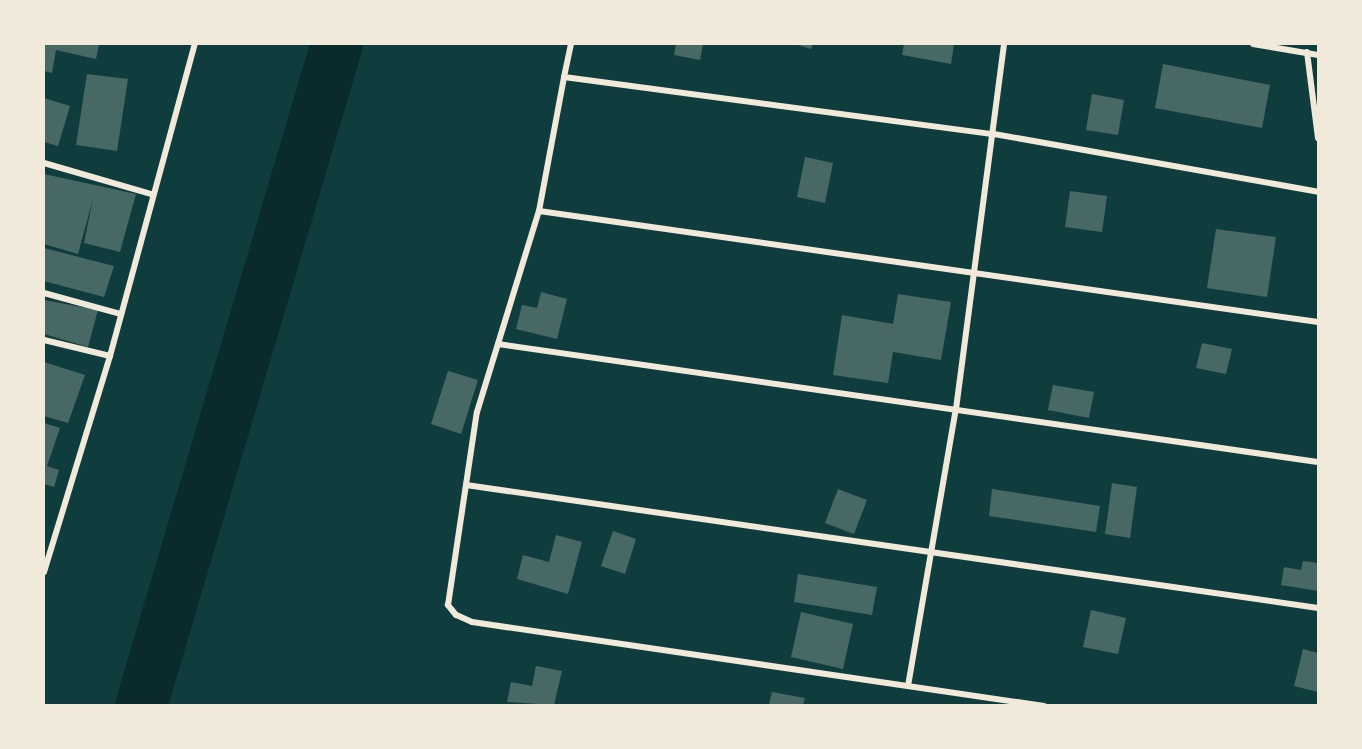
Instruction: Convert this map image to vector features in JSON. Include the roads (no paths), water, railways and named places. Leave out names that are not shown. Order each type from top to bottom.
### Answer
[{"type":"street","points":[[44,572],[110,356],[151,194],[195,44]]},
{"type":"street","points":[[571,44],[539,211],[477,412],[448,605],[462,618],[1044,705]]},
{"type":"street","points":[[908,686],[956,409],[994,134],[1004,44]]},
{"type":"street","points":[[1253,44],[1318,55]]},
{"type":"street","points":[[1306,52],[1318,138]]},
{"type":"street","points":[[564,77],[994,134],[1318,192]]},
{"type":"street","points":[[44,163],[151,194]]},
{"type":"street","points":[[539,211],[1318,322]]},
{"type":"street","points":[[44,293],[121,314]]},
{"type":"street","points":[[44,340],[110,356]]},
{"type":"street","points":[[498,344],[1318,462]]},
{"type":"street","points":[[466,485],[1318,608]]},
{"type":"waterway","points":[[141,706],[337,44]]}]
